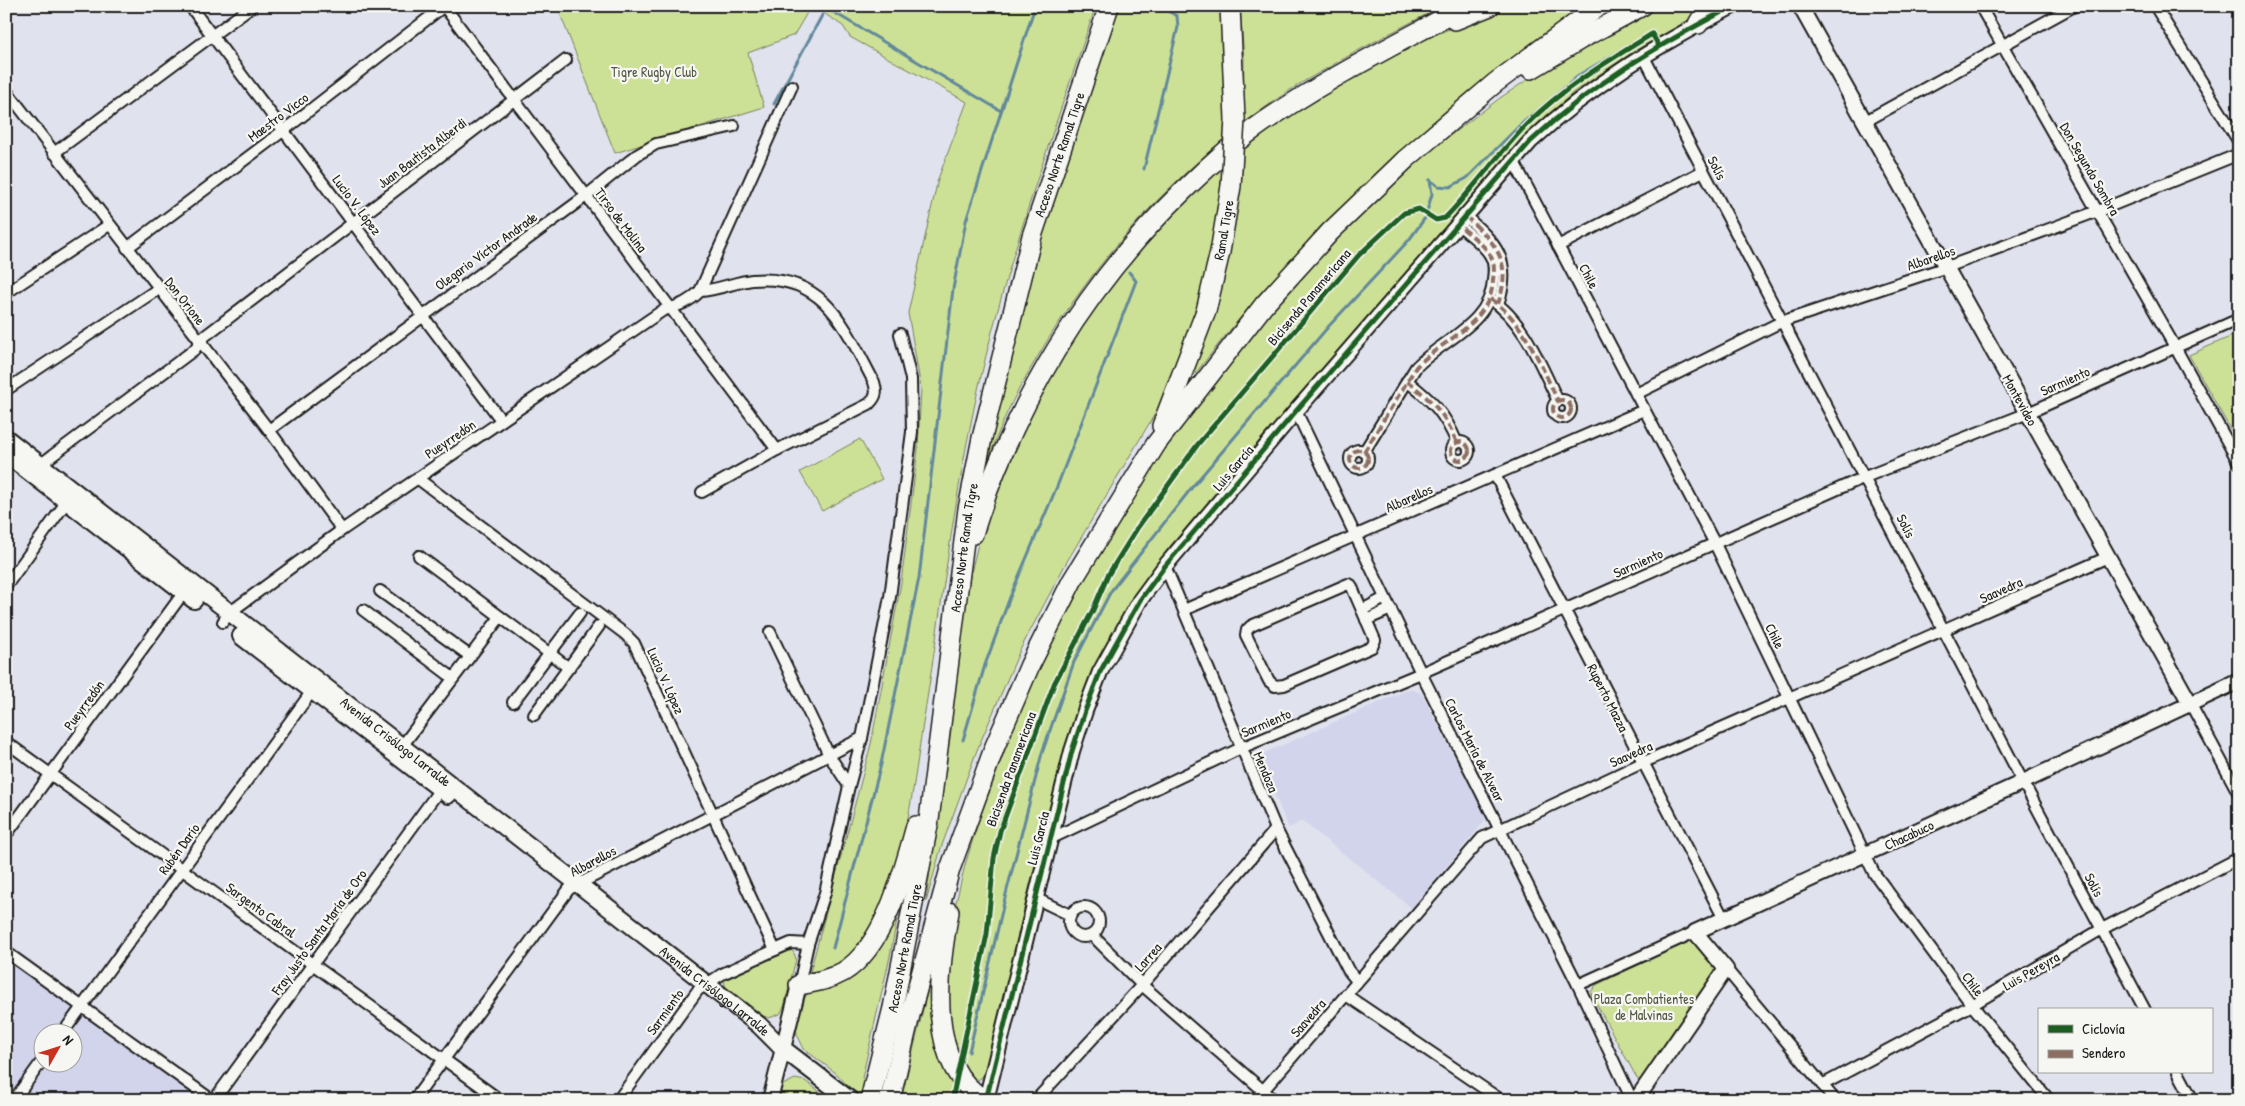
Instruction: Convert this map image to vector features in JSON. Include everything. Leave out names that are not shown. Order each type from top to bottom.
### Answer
[{"type":"highway","name":"Acceso Norte Ramal Tigre","points":[[870,1100],[893,1008],[925,839],[973,480],[998,366],[1032,236],[1109,6]]},
{"type":"highway","name":"Ramal Tigre","points":[[1156,444],[1206,311],[1220,252],[1231,186],[1235,119],[1230,6]]},
{"type":"highway","points":[[951,639],[973,535],[997,465],[1042,373],[1075,318],[1116,263],[1160,213],[1210,164],[1249,132],[1300,97],[1466,6]]},
{"type":"highway","points":[[1405,40],[1490,6]]},
{"type":"highway","points":[[1156,444],[1264,305],[1330,232],[1406,159],[1495,83],[1599,6]]},
{"type":"highway","points":[[1450,122],[1581,39],[1642,6]]},
{"type":"highway","points":[[1698,24],[1704,14],[1705,6]]},
{"type":"highway","name":"Acceso Norte Ramal Tigre","points":[[891,1094],[940,904],[995,746],[1047,630],[1082,564],[1156,444]]},
{"type":"highway","points":[[799,985],[823,981],[845,971],[870,943],[885,918],[898,886],[937,755]]},
{"type":"highway","points":[[965,828],[945,930],[941,1018],[950,1062],[978,1096],[986,1100]]},
{"type":"main road","name":"Avenida Crisólogo Larralde","points":[[6,438],[41,464],[71,496],[184,592],[226,618]]},
{"type":"main road","name":"Avenida Crisólogo Larralde","points":[[6,454],[71,496],[702,987],[754,1033],[782,1048],[850,1100]]},
{"type":"street","name":"Lucio V. López","points":[[190,6],[501,420]]},
{"type":"street","points":[[54,153],[252,6]]},
{"type":"street","name":"Tirso de Molina","points":[[444,6],[777,450]]},
{"type":"street","name":"Maestro Vicco","points":[[127,248],[284,131],[444,6]]},
{"type":"street","name":"Luis García","points":[[986,1100],[1075,743],[1100,672],[1140,600],[1165,566],[1296,411],[1513,160],[1558,116],[1579,99],[1643,55],[1733,6]]},
{"type":"street","name":"Montevideo","points":[[1800,6],[1864,122],[1948,267],[2239,794]]},
{"type":"street","name":"Don Segundo Sombra","points":[[1980,6],[2098,211],[2239,463]]},
{"type":"street","points":[[1864,122],[2074,6]]},
{"type":"street","points":[[2155,6],[2239,142]]},
{"type":"street","name":"Solís","points":[[1643,55],[1781,322],[1865,477],[2023,782],[2144,1008]]},
{"type":"street","name":"Juan Bautista Alberdi","points":[[200,343],[205,336],[352,222],[566,60]]},
{"type":"street","points":[[700,291],[792,86]]},
{"type":"street","name":"Don Orione","points":[[8,96],[269,430],[342,530]]},
{"type":"street","name":"Olegario Víctor Andrade","points":[[269,430],[422,315],[586,196],[637,155],[656,144],[734,126]]},
{"type":"street","name":"Albarellos","points":[[1636,394],[1781,322],[1948,267],[2098,211],[2239,154]]},
{"type":"street","name":"Chile","points":[[1513,160],[1715,544],[1874,873],[1972,1005],[2049,1100]]},
{"type":"street","points":[[1558,246],[1703,171]]},
{"type":"street","points":[[1461,220],[1491,256],[1494,268],[1494,301],[1520,329],[1532,348],[1558,401]]},
{"type":"street","points":[[6,293],[109,225]]},
{"type":"street","name":"Pueyrredón","points":[[226,618],[342,530],[501,420],[662,311],[693,298],[700,291],[717,290],[750,280],[780,280],[815,294],[829,305],[839,317],[874,382],[877,393],[875,399],[869,404],[777,450]]},
{"type":"street","points":[[6,390],[158,289]]},
{"type":"street","points":[[1364,452],[1408,381],[1426,357],[1457,336],[1494,301]]},
{"type":"street","name":"Sarmiento","points":[[1050,839],[1242,748],[1564,611],[1865,477],[2028,413],[2239,319]]},
{"type":"street","points":[[770,1100],[808,944],[825,893],[862,738],[890,597],[912,432],[911,379],[900,334]]},
{"type":"street","points":[[41,464],[194,350],[200,343]]},
{"type":"street","points":[[1408,381],[1441,412],[1457,443]]},
{"type":"street","name":"Albarellos","points":[[1184,610],[1644,410]]},
{"type":"street","name":"Carlos María de Alvear","points":[[1296,411],[1421,673],[1578,985],[1632,1100]]},
{"type":"street","points":[[702,492],[777,450]]},
{"type":"street","name":"Ruperto Mazza","points":[[1495,475],[1724,919]]},
{"type":"street","name":"Lucio V. López","points":[[417,478],[625,634],[634,643],[775,950]]},
{"type":"street","points":[[6,586],[71,496]]},
{"type":"street","points":[[419,556],[570,668]]},
{"type":"street","name":"Saavedra","points":[[1255,1100],[1482,838],[1642,763],[2108,557]]},
{"type":"street","name":"Mendoza","points":[[1165,566],[1276,829],[1348,970],[1357,981]]},
{"type":"street","points":[[1348,584],[1351,585],[1362,610],[1375,640],[1372,647],[1284,685],[1275,686],[1269,681],[1246,635],[1247,630],[1251,626],[1348,584]]},
{"type":"street","points":[[380,591],[470,656]]},
{"type":"street","name":"Pueyrredón","points":[[6,835],[184,592]]},
{"type":"street","points":[[1362,610],[1385,598]]},
{"type":"street","points":[[1366,620],[1391,609]]},
{"type":"street","points":[[363,610],[454,678]]},
{"type":"street","points":[[513,702],[580,613]]},
{"type":"street","points":[[399,750],[500,616]]},
{"type":"street","points":[[534,715],[570,668],[598,626]]},
{"type":"street","points":[[770,632],[829,755],[849,786]]},
{"type":"street","name":"Chacabuco","points":[[1578,985],[1866,855],[2239,681]]},
{"type":"street","name":"Rubén Darío","points":[[69,1024],[315,686]]},
{"type":"street","name":"Albarellos","points":[[414,1100],[573,887],[862,738]]},
{"type":"street","name":"Sargento Cabral","points":[[6,742],[500,1100]]},
{"type":"street","name":"Fray Justo Santa María de Oro","points":[[213,1100],[443,785]]},
{"type":"street","name":"Larrea","points":[[1036,1100],[1142,985],[1276,829]]},
{"type":"street","name":"Luis Pereyra","points":[[1822,1085],[1972,1005],[2102,929],[2239,858]]},
{"type":"street","points":[[1035,898],[1070,915]]},
{"type":"street","points":[[1081,906],[1092,908],[1096,912],[1099,922],[1096,932],[1092,935],[1082,937],[1073,933],[1068,925],[1070,915],[1076,908],[1081,906]]},
{"type":"street","points":[[1695,932],[1834,1100]]},
{"type":"street","points":[[1092,935],[1142,985],[1274,1100]]},
{"type":"street","name":"Sarmiento","points":[[618,1100],[702,987],[722,974],[791,943],[808,944]]},
{"type":"street","points":[[6,952],[213,1100]]},
{"type":"street","points":[[1636,1100],[1726,969]]},
{"type":"street","points":[[1346,995],[1502,1100]]},
{"type":"street","points":[[14,1100],[33,1074]]},
{"type":"street","points":[[2179,1074],[2193,1100]]},
{"type":"shaded area","points":[[1410,689],[1421,693],[1487,818],[1412,908],[1302,821],[1289,828],[1258,756]]},
{"type":"shaded area","points":[[6,960],[200,1100],[6,1100]]},
{"type":"green space","name":"Tigre Rugby Club","points":[[557,6],[811,6],[794,35],[748,53],[764,107],[615,153]]},
{"type":"green space","points":[[813,6],[1096,6],[1013,255],[974,408],[952,528],[913,789],[906,829],[896,868],[880,907],[851,954],[835,968],[826,971],[810,972],[871,744],[901,583],[918,449],[921,388],[908,313],[938,179],[967,102],[850,37],[843,26]]},
{"type":"green space","points":[[1114,6],[1223,6],[1243,111],[1244,59],[1240,6],[1443,6],[1362,48],[1290,90],[1219,143],[1155,202],[1098,268],[1047,341],[1007,413],[984,474],[991,426],[1054,186]]},
{"type":"green space","points":[[1505,6],[1588,6],[1482,81],[1394,157],[1290,261],[1195,374],[1191,375],[1222,280],[1232,233],[1238,182],[1212,251],[1199,303],[1156,412],[1066,563],[1020,650],[977,750],[941,848],[926,902],[967,589],[981,532],[998,480],[1042,385],[1116,272],[1196,185],[1274,121],[1408,46]]},
{"type":"green space","points":[[1653,6],[1699,6],[1691,19],[1636,50],[1574,92],[1528,134],[1171,545],[1141,586],[1114,630],[1102,654],[1082,703],[1065,753],[1029,890],[988,1070],[981,1078],[974,1082],[965,1079],[948,1037],[945,1002],[954,911],[965,865],[979,820],[1026,693],[1066,609],[1129,500],[1172,436],[1284,293],[1385,189],[1427,153],[1500,98],[1584,42]]},
{"type":"green space","points":[[2239,333],[2239,445],[2189,355]]},
{"type":"green space","points":[[860,439],[882,479],[822,511],[800,472]]},
{"type":"green space","points":[[905,878],[889,961],[862,1078],[890,1100],[866,1100],[847,1085],[837,1074],[804,1049],[797,1034],[796,1026],[805,997],[811,989],[837,979]]},
{"type":"green space","points":[[941,936],[936,983],[970,1100],[901,1100]]},
{"type":"green space","name":"Plaza Combatientes de Malvinas","points":[[1693,939],[1717,967],[1716,971],[1642,1080],[1638,1080],[1591,992],[1596,985]]},
{"type":"green space","points":[[790,949],[796,959],[784,1007],[780,1014],[769,1018],[758,1014],[726,989],[724,980],[727,975],[782,950]]},
{"type":"green space","points":[[795,1079],[805,1081],[831,1100],[778,1100],[781,1086]]},
{"type":"waterway","points":[[823,6],[1001,111]]},
{"type":"waterway","points":[[833,948],[881,764],[919,578],[953,289],[966,221],[1035,6]]},
{"type":"waterway","points":[[774,104],[826,8]]},
{"type":"waterway","points":[[1144,169],[1178,27],[1177,16],[1166,10]]},
{"type":"waterway","points":[[1430,180],[1438,186],[1450,187],[1467,178],[1519,126],[1582,73],[1651,33]]},
{"type":"waterway","points":[[969,1052],[1005,898],[1042,753],[1074,662],[1111,591],[1193,486],[1328,327],[1409,240],[1425,218],[1432,194],[1430,180]]},
{"type":"waterway","points":[[963,740],[985,665],[1010,597],[1058,484],[1136,281],[1129,272]]},
{"type":"marked path","points":[[1465,216],[1485,235],[1499,254],[1504,276],[1498,304]]},
{"type":"marked path","points":[[1364,452],[1416,367],[1475,319],[1484,308],[1490,295],[1494,271],[1492,260],[1485,248],[1458,224]]},
{"type":"marked path","points":[[1490,299],[1502,308],[1522,331],[1558,401]]},
{"type":"marked path","points":[[1407,381],[1437,408],[1457,443]]},
{"type":"marked path","points":[[1562,400],[1568,403],[1571,409],[1568,415],[1562,418],[1556,415],[1553,409],[1556,403],[1562,400]]},
{"type":"marked path","points":[[1460,442],[1466,445],[1469,451],[1466,457],[1460,460],[1454,457],[1451,451],[1454,445],[1460,442]]},
{"type":"marked path","points":[[1359,450],[1365,453],[1368,459],[1365,465],[1359,468],[1353,465],[1350,459],[1353,453],[1359,450]]},
{"type":"cycle path","points":[[986,1100],[1072,751],[1100,672],[1140,600],[1165,566],[1296,411],[1530,142],[1578,101],[1627,67],[1733,6]]},
{"type":"cycle path","name":"Bicisenda Panamericana","points":[[952,1100],[987,934],[994,858],[1000,831],[1054,684],[1093,610],[1108,575],[1138,527],[1198,444],[1359,255],[1404,213],[1419,209],[1436,220],[1445,218],[1517,134],[1556,98],[1587,75],[1652,34],[1659,46]]}]
